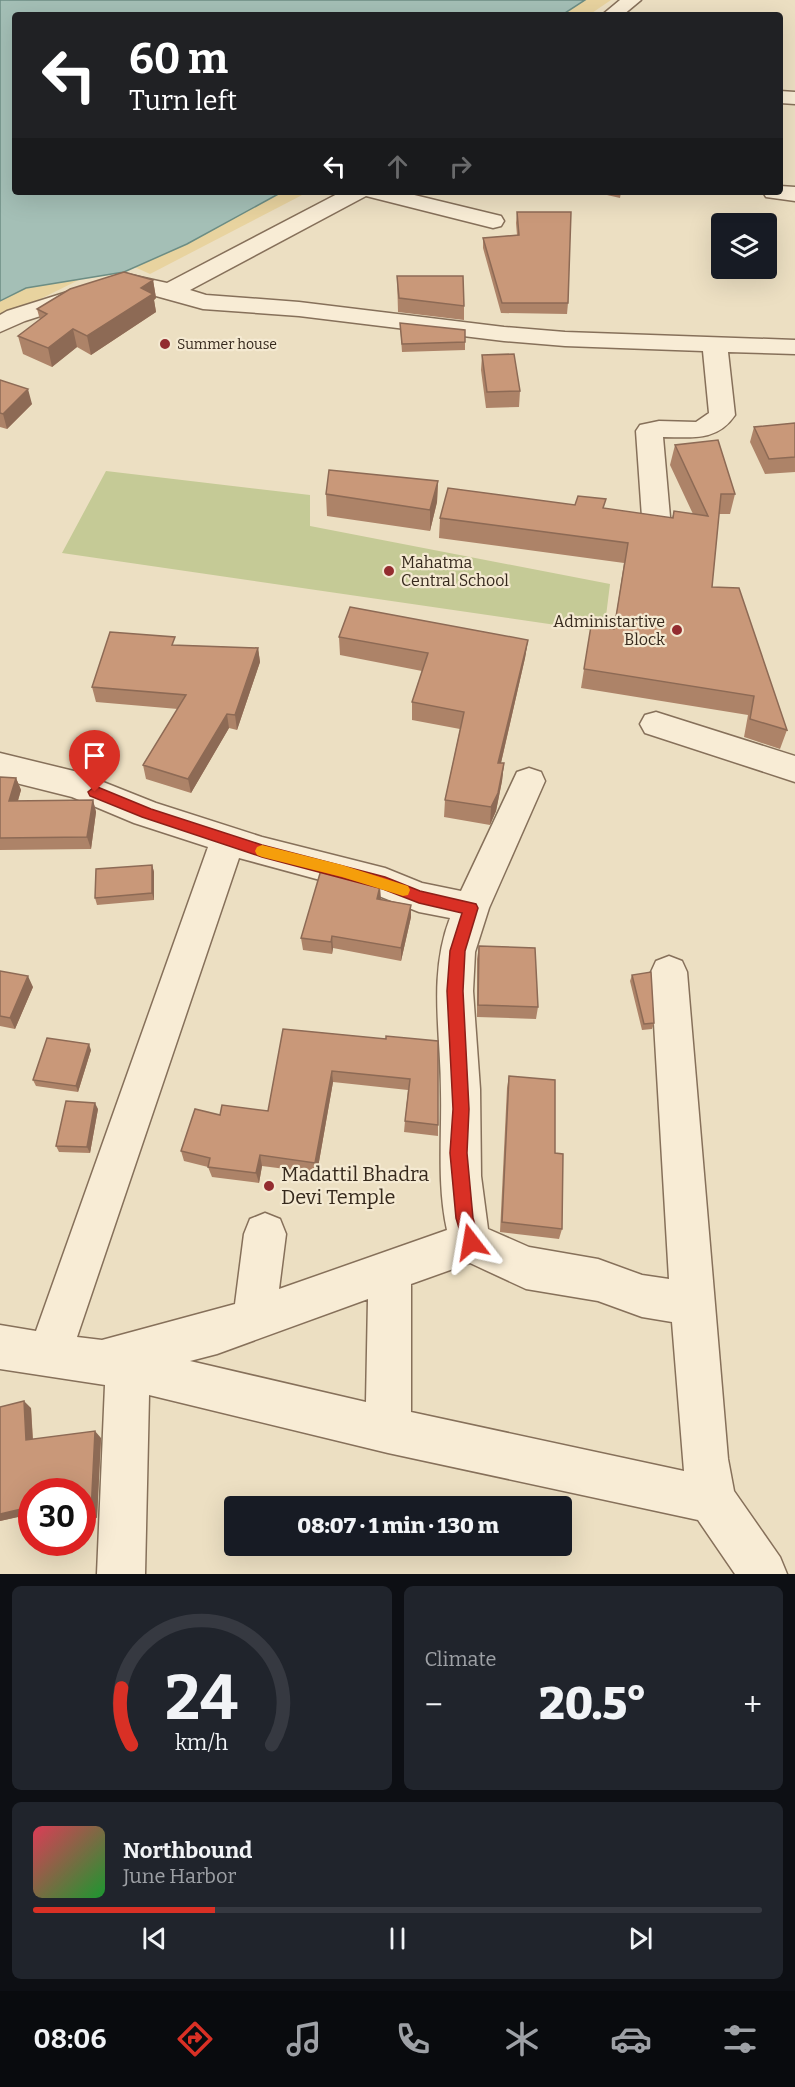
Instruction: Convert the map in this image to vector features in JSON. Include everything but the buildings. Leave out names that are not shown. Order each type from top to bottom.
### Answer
[{"type":"street","points":[[615,12],[632,0]]},
{"type":"street","points":[[170,291],[352,195]]},
{"type":"street","points":[[387,195],[493,221]]},
{"type":"street","points":[[0,325],[16,316],[126,281],[170,291],[203,302],[309,310],[504,334],[795,347]]},
{"type":"street","points":[[656,517],[649,431],[698,430],[713,426],[722,415],[715,344]]},
{"type":"street","points":[[656,724],[795,769]]},
{"type":"street","points":[[0,766],[78,785],[146,813],[228,840],[385,883],[419,897],[471,908]]},
{"type":"street","points":[[471,1242],[464,1218],[459,1153],[461,1109],[455,991],[457,951],[471,908],[529,781]]},
{"type":"street","points":[[50,1353],[228,840]]},
{"type":"street","points":[[669,972],[705,1460],[712,1500],[763,1574]]},
{"type":"street","points":[[254,1319],[265,1234]]},
{"type":"street","points":[[115,1366],[471,1242],[526,1268],[598,1280],[642,1296],[692,1304]]},
{"type":"street","points":[[388,1430],[390,1272]]},
{"type":"street","points":[[0,1347],[50,1353],[115,1366],[388,1430],[712,1500]]},
{"type":"street","points":[[115,1366],[121,1574]]},
{"type":"green space","points":[[106,471],[310,495],[310,526],[610,584],[604,632],[62,553]]},
{"type":"sand","points":[[503,0],[611,0],[593,12],[489,12]]},
{"type":"sand","points":[[125,195],[302,195],[150,274],[119,260],[0,319],[0,266]]},
{"type":"water","points":[[0,0],[585,0],[567,12],[12,12],[12,195],[277,195],[187,244],[124,272],[26,288],[0,301]]},
{"type":"slow traffic","points":[[262,851],[342,871],[403,890]]},
{"type":"place","name":"Summer house","points":[[165,344]]},
{"type":"place","name":"Mahatma Central School","points":[[389,571]]},
{"type":"place","name":"Administartive Block","points":[[677,630]]},
{"type":"place","name":"Madattil Bhadra Devi Temple","points":[[269,1186]]},
{"type":"route","points":[[95,792],[146,813],[262,851],[385,883],[419,897],[471,908],[457,951],[455,991],[460,1069],[461,1194],[464,1218],[471,1242]]}]
